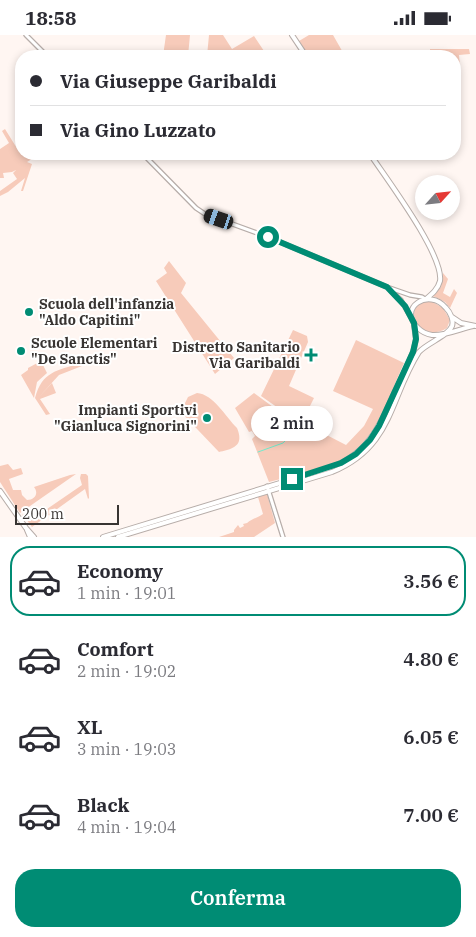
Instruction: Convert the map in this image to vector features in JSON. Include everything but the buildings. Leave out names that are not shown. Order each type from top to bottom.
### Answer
[{"type":"main road","points":[[292,35],[302,50]]},
{"type":"main road","points":[[118,537],[334,467],[353,456],[368,442],[379,426],[413,352],[416,339],[411,313],[413,307],[436,290],[440,281],[440,273],[434,253],[374,160]]},
{"type":"main road","points":[[426,299],[443,304],[451,316],[458,322],[475,326]]},
{"type":"main road","points":[[103,537],[268,488],[332,472],[347,465],[374,443],[384,427],[418,353],[425,345],[452,326],[451,316]]},
{"type":"main road","points":[[413,321],[420,330],[427,334],[444,333],[475,326]]},
{"type":"main road","points":[[0,491],[34,537]]},
{"type":"main road","points":[[26,528],[30,537]]},
{"type":"street","points":[[26,35],[40,50]]},
{"type":"street","points":[[149,160],[196,208],[205,214],[268,237],[387,287],[426,299]]},
{"type":"street","points":[[387,287],[401,301],[413,321]]},
{"type":"street","points":[[268,488],[283,537]]},
{"type":"shaded area","points":[[166,35],[190,35],[189,50],[164,50]]},
{"type":"shaded area","points":[[209,35],[223,35],[232,49],[254,36],[263,50],[208,50]]},
{"type":"shaded area","points":[[309,35],[333,35],[342,50],[305,50],[299,41]]},
{"type":"shaded area","points":[[469,49],[470,54],[461,55],[461,50],[430,50]]},
{"type":"shaded area","points":[[5,129],[15,145],[15,160],[30,160],[27,162],[32,164],[23,191],[21,191],[25,178],[0,196],[0,191],[17,179],[13,173],[16,170],[3,173],[4,178],[0,178],[0,149],[9,143],[2,131]]},
{"type":"shaded area","points":[[169,261],[186,283],[181,293],[234,358],[215,374],[156,281],[167,273],[164,268]]},
{"type":"shaded area","points":[[443,273],[448,279],[443,293],[450,297],[454,289],[457,293],[450,308],[445,302],[433,296],[441,287]]},
{"type":"shaded area","points":[[431,301],[443,308],[450,320],[447,328],[437,332],[428,332],[421,328],[416,322],[414,315],[416,308],[421,303]]},
{"type":"shaded area","points":[[293,330],[307,336],[308,342],[289,386],[314,398],[301,424],[261,396]]},
{"type":"shaded area","points":[[356,340],[404,363],[386,405],[372,431],[352,453],[331,465],[269,482],[252,439],[255,436],[252,431],[249,432],[235,408],[254,393],[303,429],[298,437],[308,441],[315,429],[346,445],[364,426],[373,409],[333,391]]},
{"type":"shaded area","points":[[41,361],[47,373],[37,382],[34,398],[21,375],[28,368]]},
{"type":"shaded area","points":[[80,363],[82,366],[59,375],[38,398],[52,383],[56,393],[40,399],[50,414],[46,415],[35,398],[42,382],[46,377],[58,370]]},
{"type":"shaded area","name":"Impianti Sportivi \"Gianluca Signorini\"","points":[[197,393],[203,394],[214,402],[237,428],[239,439],[236,446],[219,452],[176,407],[179,404],[183,407],[188,397]]},
{"type":"shaded area","points":[[8,464],[13,470],[21,468],[23,474],[9,479],[13,490],[21,490],[22,495],[27,500],[35,496],[34,487],[76,474],[20,513],[0,482],[0,466]]},
{"type":"shaded area","points":[[81,474],[88,476],[88,499],[85,489],[32,527],[25,520],[22,515],[26,513],[31,520],[82,485]]},
{"type":"shaded area","points":[[267,494],[275,523],[254,537],[219,537],[234,532],[238,525],[240,528],[244,526],[243,524],[263,514],[258,497]]},
{"type":"waterway","points":[[258,452],[283,443],[297,429]]},
{"type":"place","name":"Scuola dell'infanzia \"Aldo Capitini\"","points":[[29,312]]},
{"type":"place","name":"Scuole Elementari \"De Sanctis\"","points":[[21,351]]},
{"type":"place","name":"Distretto Sanitario Via Garibaldi","points":[[311,355]]},
{"type":"place","name":"Impianti Sportivi \"Gianluca Signorini\"","points":[[207,418]]},
{"type":"route","points":[[268,237],[387,287],[405,306],[414,323],[416,339],[413,352],[379,426],[366,445],[341,463],[292,479]]}]
